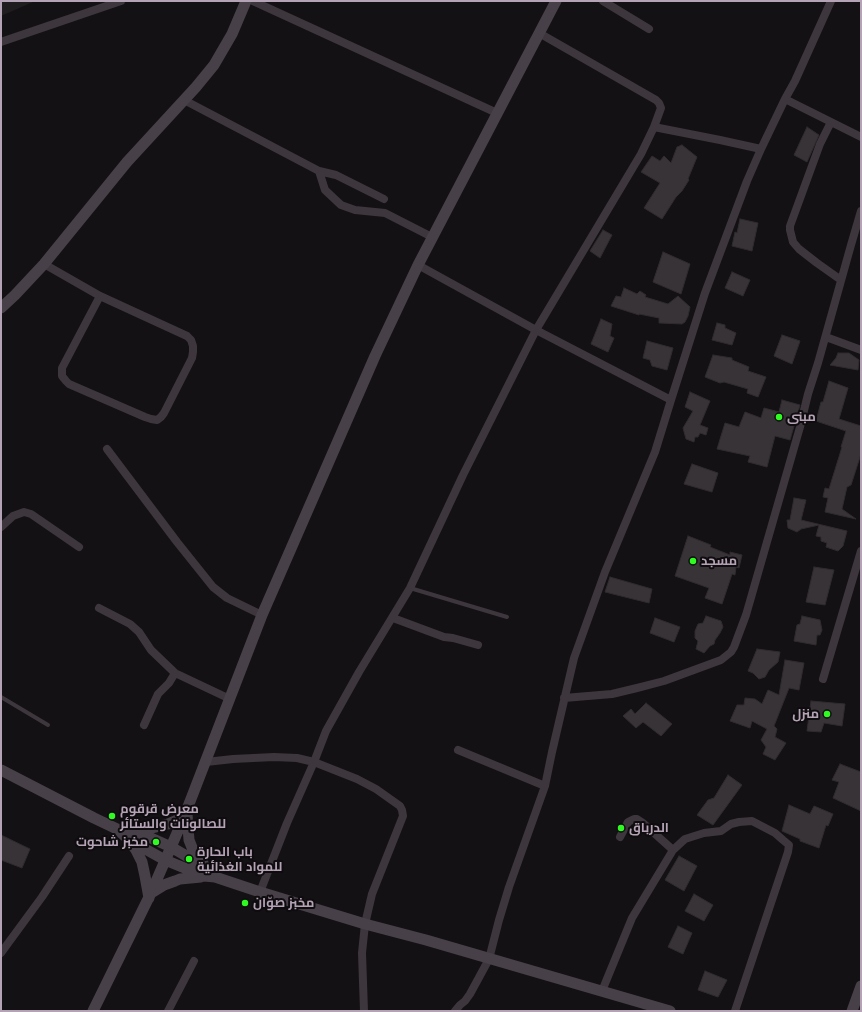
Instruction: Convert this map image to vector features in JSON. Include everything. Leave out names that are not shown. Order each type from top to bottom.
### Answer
[{"type":"street","points":[[1,41],[121,1]]},
{"type":"street","points":[[1,308],[44,264],[127,162],[209,71],[232,34],[246,1]]},
{"type":"street","points":[[253,1],[497,113]]},
{"type":"street","points":[[94,1011],[150,896],[186,814],[262,616],[374,356],[432,237],[556,1]]},
{"type":"street","points":[[603,1],[650,29]]},
{"type":"street","points":[[455,1011],[470,994],[489,959],[509,887],[546,786],[552,752],[574,658],[605,572],[655,452],[705,293],[747,181],[830,1]]},
{"type":"street","points":[[260,892],[326,731],[359,672],[410,588],[463,475],[536,330],[641,154],[661,108],[660,103],[656,100],[539,33]]},
{"type":"street","points":[[785,98],[861,137]]},
{"type":"street","points":[[184,100],[319,171],[336,175],[384,199]]},
{"type":"street","points":[[831,122],[820,144],[790,226],[790,230],[793,242],[799,249],[841,280]]},
{"type":"street","points":[[654,127],[761,149]]},
{"type":"street","points":[[319,171],[325,190],[341,205],[355,210],[385,213],[432,237]]},
{"type":"street","points":[[564,698],[612,694],[664,681],[721,660],[731,652],[746,615],[800,427],[808,394],[826,337],[850,245],[861,211]]},
{"type":"street","points":[[44,264],[100,296],[187,336],[191,340],[193,346],[192,358],[164,413],[157,420],[145,417],[70,384],[66,382],[62,376],[62,368],[100,296]]},
{"type":"street","points":[[418,265],[536,330],[671,400]]},
{"type":"street","points":[[826,337],[861,350]]},
{"type":"street","points":[[108,449],[177,542],[213,587],[227,598],[262,616]]},
{"type":"street","points":[[1,527],[13,516],[24,512],[31,514],[78,547]]},
{"type":"street","points":[[823,679],[859,564],[861,551]]},
{"type":"street","points":[[99,608],[130,624],[139,632],[151,650],[175,673],[230,699]]},
{"type":"street","points":[[393,618],[444,637],[478,645]]},
{"type":"street","points":[[144,725],[158,694],[169,683],[175,673]]},
{"type":"street","points":[[458,750],[546,786]]},
{"type":"street","points":[[206,762],[274,757],[298,758],[314,762],[357,779],[376,789],[400,806],[403,816],[372,894],[365,924],[362,954],[364,1011]]},
{"type":"street","points":[[1,770],[116,828],[143,830],[168,824],[186,814]]},
{"type":"street","points":[[186,814],[189,840],[197,857],[209,874]]},
{"type":"street","points":[[620,837],[628,822],[637,819],[673,850]]},
{"type":"street","points":[[602,991],[632,918],[673,850],[685,839],[704,833],[721,831],[731,824],[752,821],[775,833],[789,845],[788,852],[735,1011]]},
{"type":"street","points":[[116,828],[129,840],[136,850],[142,862],[150,896]]},
{"type":"street","points":[[134,830],[171,847],[209,874]]},
{"type":"street","points":[[129,840],[165,860],[260,892],[365,924],[667,1010]]},
{"type":"street","points":[[1,953],[42,897],[69,856]]},
{"type":"street","points":[[150,896],[164,885],[180,879],[209,874]]},
{"type":"street","points":[[168,1011],[194,960]]},
{"type":"street","points":[[852,1011],[861,986]]},
{"type":"lane","points":[[410,588],[506,617]]},
{"type":"lane","points":[[1,697],[48,725]]},
{"type":"shaded area","points":[[1,1],[33,1],[33,2],[1,16]]},
{"type":"building","points":[[807,127],[819,135],[807,162],[794,155]]},
{"type":"building","points":[[682,145],[697,157],[688,179],[689,180],[662,219],[644,208],[660,183],[641,172],[652,156],[660,161],[664,156],[671,163],[677,147]]},
{"type":"building","points":[[740,219],[758,223],[752,251],[732,246]]},
{"type":"building","points":[[603,230],[612,235],[600,258],[590,251]]},
{"type":"building","points":[[663,252],[690,264],[681,294],[653,282]]},
{"type":"building","points":[[732,272],[750,280],[743,296],[725,288]]},
{"type":"building","points":[[624,288],[637,294],[640,291],[646,295],[645,297],[668,304],[678,296],[690,307],[688,316],[682,324],[659,323],[659,318],[639,315],[611,306],[616,296],[621,297]]},
{"type":"building","points":[[601,319],[612,324],[610,336],[614,338],[608,352],[591,344]]},
{"type":"building","points":[[717,323],[725,325],[725,328],[736,333],[732,345],[712,340]]},
{"type":"building","points":[[782,335],[800,341],[792,364],[774,356]]},
{"type":"building","points":[[647,341],[673,348],[667,370],[652,366],[650,360],[643,358]]},
{"type":"building","points":[[838,353],[849,353],[859,360],[858,370],[830,365]]},
{"type":"building","points":[[713,355],[732,358],[732,360],[749,367],[748,371],[766,377],[758,397],[747,393],[748,389],[724,382],[720,383],[705,377]]},
{"type":"building","points":[[829,381],[848,388],[839,419],[861,426],[861,454],[851,485],[847,487],[842,509],[856,519],[825,512],[828,498],[823,497],[825,488],[829,489],[846,431],[816,421]]},
{"type":"building","points":[[690,392],[710,401],[700,425],[708,428],[706,435],[700,433],[698,437],[695,437],[694,442],[686,439],[683,428],[693,411],[685,407]]},
{"type":"building","points":[[782,400],[800,405],[790,440],[775,436],[767,467],[748,462],[750,456],[717,449],[725,423],[739,427],[745,412],[761,418],[764,408],[779,412]]},
{"type":"building","points":[[692,464],[718,473],[712,492],[684,484]]},
{"type":"building","points":[[794,498],[806,500],[801,520],[847,531],[843,546],[838,551],[826,547],[827,543],[821,541],[821,537],[816,536],[819,525],[801,529],[797,532],[788,528],[787,520],[790,520]]},
{"type":"building","points":[[688,536],[711,545],[710,547],[730,555],[730,552],[742,555],[739,568],[736,567],[735,575],[732,574],[722,604],[705,598],[709,588],[675,576]]},
{"type":"building","points":[[814,567],[834,570],[825,605],[806,602]]},
{"type":"building","points":[[610,577],[652,589],[649,603],[605,592]]},
{"type":"building","points":[[706,616],[721,621],[723,627],[714,644],[704,653],[696,649],[698,641],[695,638],[695,631],[698,624],[703,623]]},
{"type":"building","points":[[802,616],[820,620],[822,630],[820,635],[817,635],[816,645],[794,641],[797,625],[800,624]]},
{"type":"building","points":[[655,618],[680,627],[674,642],[650,633]]},
{"type":"building","points":[[757,649],[780,652],[778,662],[769,670],[765,677],[759,679],[753,673],[748,671]]},
{"type":"building","points":[[785,660],[804,663],[799,690],[789,688],[774,726],[777,729],[775,737],[786,743],[775,760],[763,754],[766,747],[761,740],[767,729],[752,721],[750,728],[730,721],[737,705],[744,705],[745,698],[755,699],[762,704],[768,690],[779,695]]},
{"type":"building","name":"منزل","points":[[811,701],[845,704],[842,726],[824,723],[821,732],[807,731]]},
{"type":"building","points":[[646,703],[672,724],[661,736],[643,722],[636,728],[623,716],[631,709],[635,714]]},
{"type":"building","points":[[840,764],[861,772],[861,811],[833,798],[839,782],[832,780]]},
{"type":"building","points":[[728,775],[742,785],[713,825],[697,815],[708,800],[714,798]]},
{"type":"building","points":[[789,805],[810,814],[814,806],[833,814],[828,826],[826,825],[819,848],[800,841],[800,839],[782,831]]},
{"type":"building","points":[[1,835],[30,849],[22,868],[1,860]]},
{"type":"building","points":[[679,856],[697,866],[684,891],[665,880]]},
{"type":"building","points":[[694,894],[713,905],[704,921],[685,911]]},
{"type":"building","points":[[678,926],[692,933],[683,954],[668,947]]},
{"type":"building","points":[[705,971],[727,980],[718,997],[698,990]]},
{"type":"place","name":"مبنى","points":[[779,417]]},
{"type":"place","name":"مسجد","points":[[693,561]]},
{"type":"place","name":"منزل","points":[[827,714]]},
{"type":"place","name":"معرض قرقوم للصالونات والستائر","points":[[112,816]]},
{"type":"place","name":"الدرباق","points":[[621,828]]},
{"type":"place","name":"مخبز شاحوت","points":[[156,842]]},
{"type":"place","name":"باب الحارة للمواد الغذائية","points":[[189,859]]},
{"type":"place","name":"مخبز صوّان","points":[[245,903]]}]
